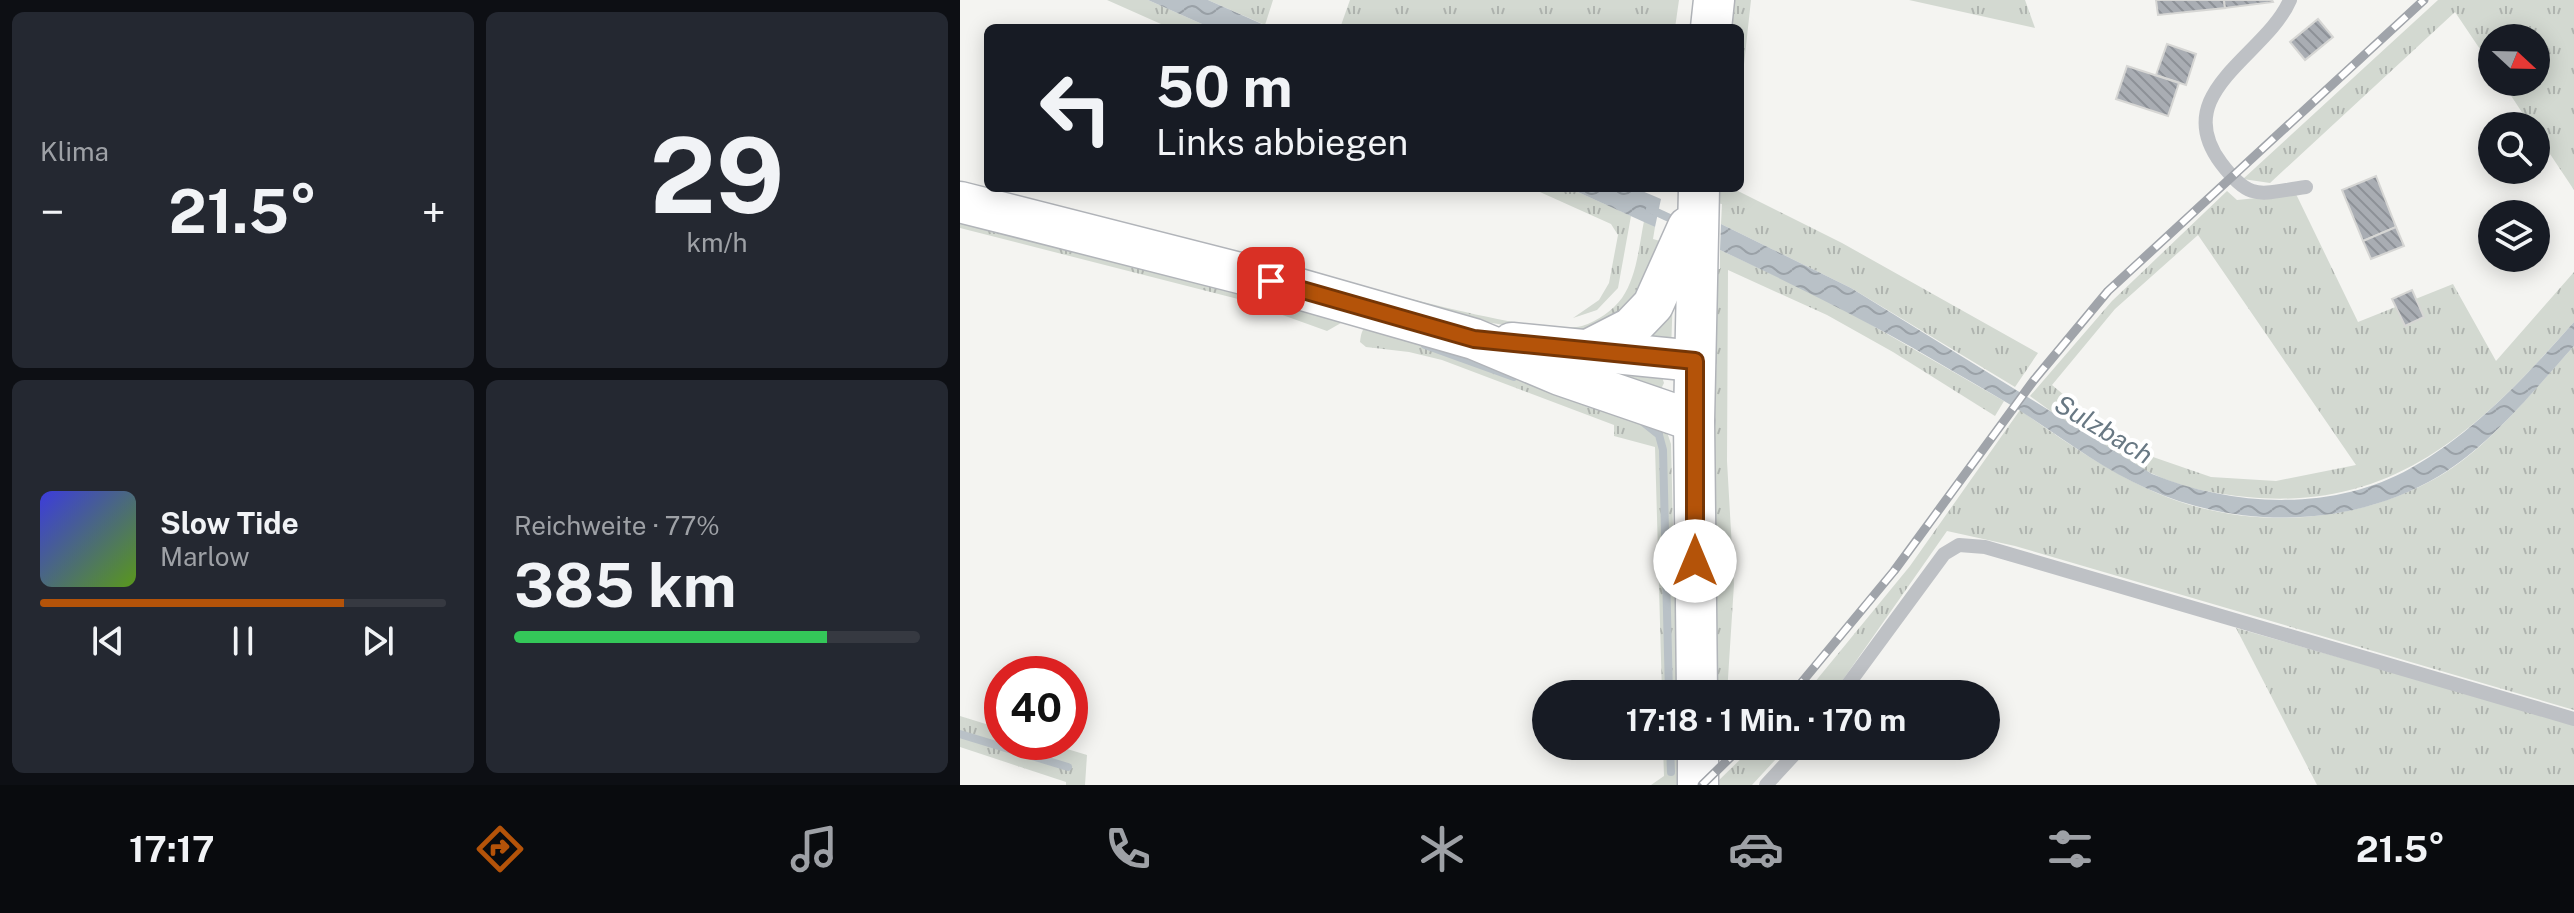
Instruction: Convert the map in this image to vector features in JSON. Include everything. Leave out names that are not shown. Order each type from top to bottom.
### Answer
[{"type":"street","points":[[1711,24],[1714,0]]},
{"type":"street","points":[[1697,680],[1695,361],[1687,256],[1699,194]]},
{"type":"street","points":[[960,202],[1271,281],[1474,339],[1602,390],[1694,421]]},
{"type":"street","points":[[1590,349],[1631,328],[1653,305],[1687,256]]},
{"type":"street","points":[[1474,339],[1695,361]]},
{"type":"street","points":[[1698,760],[1698,785]]},
{"type":"lane","points":[[2290,0],[2272,29],[2225,76],[2211,97],[2205,122],[2213,152],[2244,189],[2261,193],[2306,187]]},
{"type":"lane","points":[[1851,680],[1944,554],[1959,545],[1985,547],[2574,719]]},
{"type":"lane","points":[[1766,785],[1789,760]]},
{"type":"green space","points":[[1107,0],[1148,0],[1202,24],[1161,24]]},
{"type":"green space","points":[[1208,0],[1273,0],[1263,24]]},
{"type":"green space","points":[[1350,0],[1679,0],[1676,24],[1341,24]]},
{"type":"green space","points":[[1724,0],[1751,0],[1744,64],[1744,24],[1722,24]]},
{"type":"green space","points":[[1909,0],[2025,0],[2035,28]]},
{"type":"green space","points":[[2438,0],[2574,0],[2574,190],[2550,154],[2550,112],[2522,112],[2511,96],[2550,96],[2550,24],[2478,24],[2478,46],[2455,12],[2270,183],[2243,179]]},
{"type":"green space","points":[[2227,191],[2237,200],[2296,194],[2358,322],[2453,284],[2496,361],[2574,272],[2574,322],[2505,395],[2469,427],[2432,454],[2392,476],[2348,491],[2300,498],[2223,494],[2164,479],[2105,448],[2030,396],[2112,301]],"holes":[[[2198,235],[2356,465],[2276,481],[2211,477],[2153,457],[2083,411],[2052,385],[2115,309]]]},
{"type":"green space","points":[[1540,192],[1578,192],[1631,216],[1618,288],[1597,310],[1573,318],[1599,300],[1609,283],[1618,235],[1611,224]]},
{"type":"green space","points":[[1717,192],[1740,192],[1842,243],[2038,353],[2015,387],[1851,288],[1721,224],[1722,204],[1717,203]]},
{"type":"green space","points":[[960,216],[1338,314],[1341,323],[1327,331],[1238,299],[960,228]]},
{"type":"green space","points":[[1644,221],[1655,227],[1653,239],[1660,241],[1643,291],[1606,327],[1558,334],[1376,298],[1381,292],[1514,322],[1565,328],[1582,326],[1604,315],[1622,298],[1634,271]]},
{"type":"green space","points":[[1720,250],[1828,300],[2004,401],[1995,416],[1827,315],[1728,270],[1727,461],[1734,584],[1728,680],[1709,680],[1714,269],[1720,269]]},
{"type":"green space","points":[[1673,294],[1671,351],[1642,334]]},
{"type":"green space","points":[[1374,322],[1666,429],[1671,444],[1677,680],[1662,680],[1655,447],[1614,436],[1614,425],[1442,360],[1366,347],[1360,342],[1367,325]]},
{"type":"green space","points":[[2574,346],[2574,710],[2015,546],[1947,531],[1843,680],[1816,680],[1910,566],[2020,410],[2112,470],[2179,502],[2254,517],[2292,518],[2331,514],[2404,494],[2457,465],[2510,416]]},
{"type":"green space","points":[[1590,363],[1662,377],[1664,383],[1660,391]]},
{"type":"green space","points":[[2236,628],[2574,724],[2574,785],[2317,785]]},
{"type":"green space","points":[[960,716],[984,723],[984,755],[960,747]]},
{"type":"green space","points":[[999,760],[1087,760],[1085,785],[1066,785],[1066,782]]},
{"type":"green space","points":[[1663,760],[1678,760],[1678,785],[1651,785],[1664,776]]},
{"type":"green space","points":[[1740,760],[1775,760],[1752,785],[1714,785]]},
{"type":"water","points":[[1148,0],[1208,0],[1262,24],[1202,24]]},
{"type":"water","points":[[1578,192],[1644,192],[1661,199],[1655,227]]},
{"type":"water","points":[[1721,224],[1851,288],[2152,474],[2215,493],[2249,498],[2283,500],[2349,492],[2411,468],[2478,420],[2574,322],[2574,346],[2477,449],[2439,476],[2405,493],[2370,506],[2333,514],[2258,517],[2220,512],[2183,502],[2131,481],[2011,405],[1898,340],[1720,250]]},
{"type":"building","points":[[2156,0],[2224,0],[2225,8],[2158,15]]},
{"type":"building","points":[[2224,0],[2272,0],[2273,2],[2225,8]]},
{"type":"building","points":[[2318,19],[2333,37],[2305,60],[2290,42]]},
{"type":"building","points":[[2167,44],[2196,54],[2186,85],[2156,75]]},
{"type":"building","points":[[2127,66],[2179,83],[2168,116],[2116,99]]},
{"type":"building","points":[[2376,176],[2396,227],[2363,241],[2342,190]]},
{"type":"building","points":[[2396,227],[2404,246],[2371,259],[2363,241]]},
{"type":"building","points":[[2412,290],[2424,317],[2405,326],[2392,299]]},
{"type":"waterway","name":"Sulzbach","points":[[1650,209],[1678,222]]},
{"type":"waterway","points":[[1425,345],[1514,377]]},
{"type":"waterway","points":[[1644,423],[1659,435],[1663,450],[1669,680]]},
{"type":"waterway","points":[[960,734],[1068,767]]},
{"type":"waterway","points":[[1671,760],[1671,772]]},
{"type":"railway","points":[[1804,680],[1894,571],[2034,380],[2108,291],[2424,0]]},
{"type":"railway","points":[[1702,785],[1728,760]]},
{"type":"route","points":[[1271,281],[1474,339],[1695,361],[1695,561]]}]
